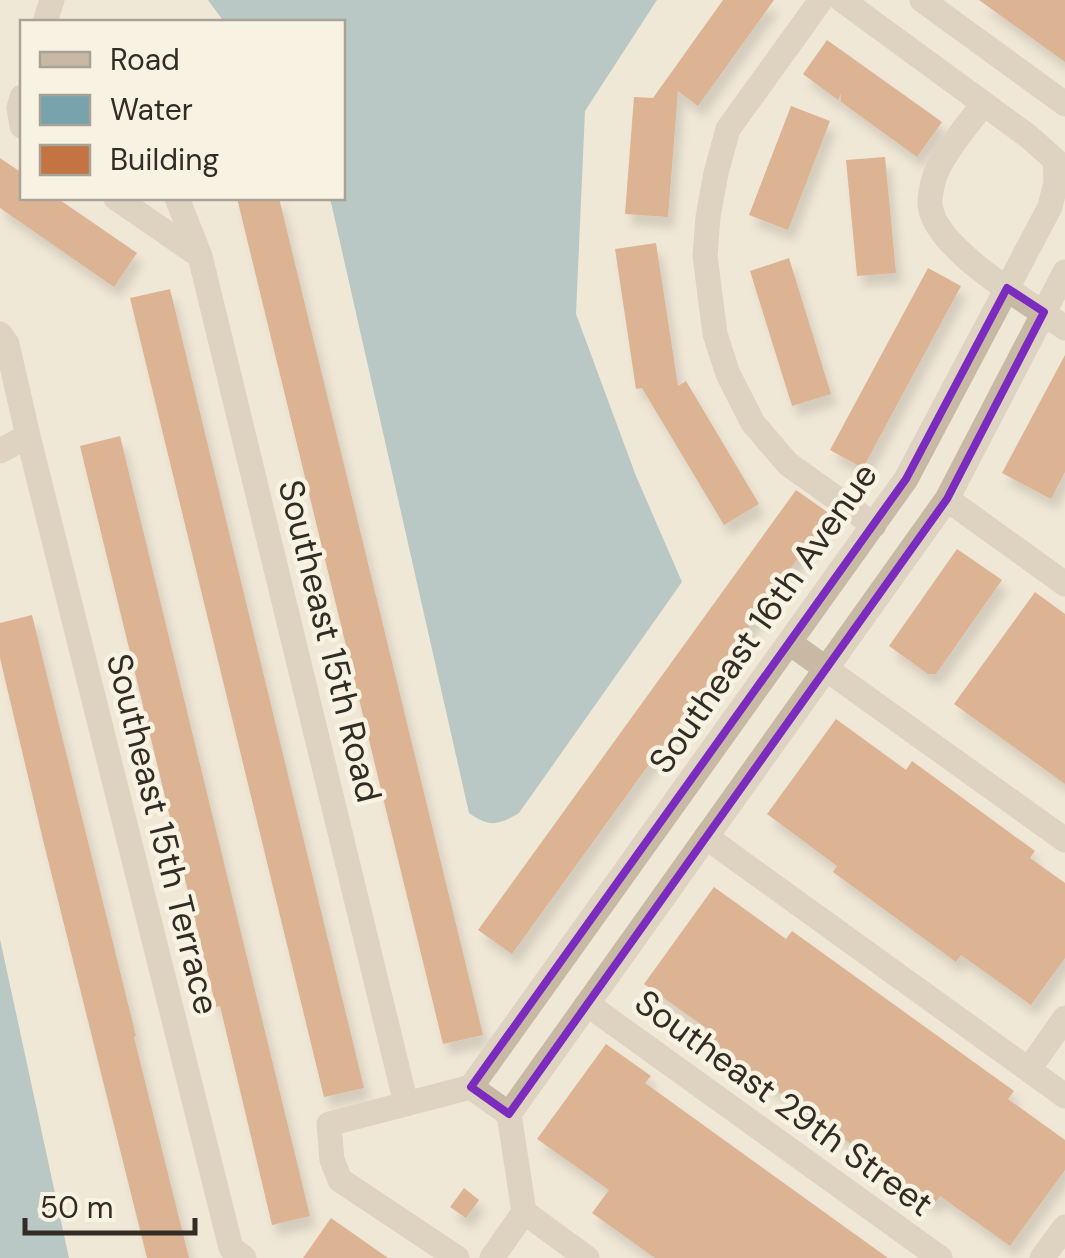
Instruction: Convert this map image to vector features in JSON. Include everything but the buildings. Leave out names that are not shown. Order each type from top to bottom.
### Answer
[{"type":"street","points":[[821,0],[728,129],[716,172],[705,256],[715,334],[728,374],[752,423],[788,464],[874,525]]},
{"type":"street","points":[[842,0],[983,104],[934,178],[930,204],[938,227],[959,252],[1054,320]]},
{"type":"street","points":[[922,0],[1065,104]]},
{"type":"street","name":"Southeast 16th Avenue","points":[[471,1087],[906,479],[1050,208],[1056,182],[1055,160],[983,104]]},
{"type":"street","points":[[119,200],[200,256]]},
{"type":"street","name":"Southeast 15th Road","points":[[179,200],[200,256],[406,1104]]},
{"type":"street","points":[[492,1258],[524,1212],[509,1114],[947,499],[1054,320],[1065,272]]},
{"type":"street","name":"Southeast 15th Terrace","points":[[2,341],[238,1253]]},
{"type":"street","name":"Southeast 15th Terrace","points":[[0,395],[28,436]]},
{"type":"street","points":[[0,451],[28,436]]},
{"type":"street","points":[[947,499],[1065,584]]},
{"type":"street","points":[[790,644],[1065,840]]},
{"type":"street","points":[[706,836],[1065,1096]]},
{"type":"street","name":"Southeast 29th Street","points":[[587,1004],[940,1258]]},
{"type":"street","points":[[1029,1069],[1065,1018]]},
{"type":"street","points":[[457,1258],[340,1180],[332,1160],[329,1124],[471,1087],[509,1114]]},
{"type":"street","points":[[524,1212],[587,1258]]},
{"type":"street","points":[[1042,1258],[1065,1226]]},
{"type":"highlighted area","points":[[1007,288],[1044,312],[947,499],[509,1114],[471,1087],[906,479]]},
{"type":"water","points":[[208,0],[657,0],[585,111],[576,314],[636,476],[682,582],[519,813],[505,820],[489,823],[469,813],[330,200],[345,200],[345,20],[223,20]]},
{"type":"water","points":[[0,939],[69,1258],[0,1258]]}]
